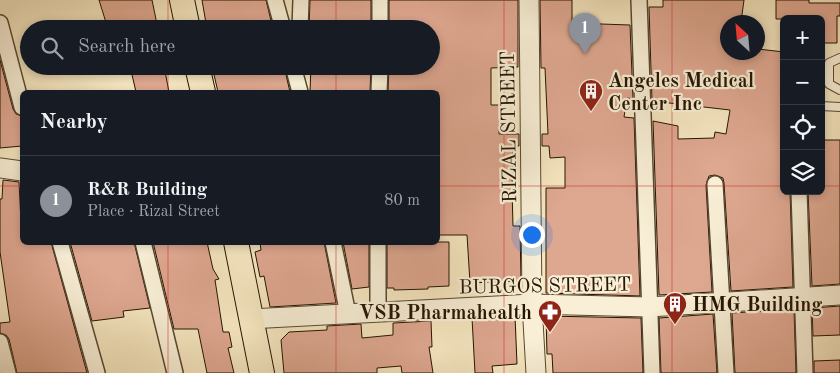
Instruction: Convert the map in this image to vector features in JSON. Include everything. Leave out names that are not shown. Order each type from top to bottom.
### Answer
[{"type":"main road","points":[[182,0],[186,20]]},
{"type":"main road","points":[[199,75],[203,90]]},
{"type":"main road","points":[[237,245],[262,373]]},
{"type":"street","points":[[275,0],[281,20]]},
{"type":"street","points":[[301,20],[302,0]]},
{"type":"street","points":[[380,0],[380,20]]},
{"type":"street","name":"RIZAL STREET","points":[[529,0],[532,304],[536,373]]},
{"type":"street","points":[[640,0],[652,373]]},
{"type":"street","points":[[0,23],[20,99]]},
{"type":"street","points":[[295,75],[299,89]]},
{"type":"street","points":[[299,75],[299,89]]},
{"type":"street","points":[[379,90],[380,75]]},
{"type":"street","points":[[0,168],[20,171]]},
{"type":"street","points":[[715,184],[720,304],[726,373]]},
{"type":"street","points":[[799,195],[805,373]]},
{"type":"street","points":[[61,245],[97,373]]},
{"type":"street","points":[[144,245],[175,373]]},
{"type":"street","points":[[334,245],[348,314]]},
{"type":"street","points":[[378,245],[378,312]]},
{"type":"street","name":"BURGOS STREET","points":[[250,319],[532,304],[649,307],[840,295]]},
{"type":"street","points":[[0,342],[8,373]]},
{"type":"lane","points":[[840,58],[829,63],[828,71],[829,84],[840,90]]},
{"type":"lane","points":[[825,106],[840,106]]},
{"type":"building","points":[[99,0],[152,0],[156,20],[105,20]]},
{"type":"building","points":[[202,0],[266,0],[271,20],[205,20]]},
{"type":"building","points":[[310,0],[371,0],[371,20],[309,20]]},
{"type":"building","points":[[389,0],[518,0],[518,67],[491,68],[491,105],[500,105],[499,134],[519,134],[519,146],[513,146],[512,189],[513,226],[520,226],[521,281],[470,283],[467,235],[440,235],[440,90],[388,90],[389,75],[440,75],[440,20],[389,20]]},
{"type":"building","points":[[540,0],[572,0],[572,23],[630,25],[633,99],[627,98],[624,117],[634,118],[640,296],[546,293],[546,188],[565,188],[565,157],[550,158],[549,146],[542,146],[542,134],[548,134],[545,68],[541,68]]},
{"type":"building","points":[[663,0],[744,0],[742,15],[720,15],[720,60],[765,60],[765,50],[780,52],[780,195],[790,195],[793,287],[731,291],[724,183],[723,178],[715,175],[709,176],[706,185],[712,292],[659,295],[653,121],[678,126],[678,139],[714,138],[715,132],[726,134],[730,110],[652,101],[649,7],[663,7]]},
{"type":"building","points":[[776,0],[809,0],[809,3],[840,3],[840,16],[837,16],[837,43],[825,43],[825,15],[780,15],[780,19],[776,19]]},
{"type":"building","points":[[0,60],[13,109],[16,114],[20,115],[20,146],[0,148]]},
{"type":"building","points":[[132,75],[166,75],[169,90],[136,90]]},
{"type":"building","points":[[214,75],[286,75],[290,90],[218,90]]},
{"type":"building","points":[[311,75],[371,75],[370,90],[310,90]]},
{"type":"building","points":[[825,140],[840,140],[840,284],[812,286],[808,195],[825,195]]},
{"type":"building","points":[[3,180],[19,182],[20,245],[52,245],[87,373],[17,373],[9,339],[6,335],[0,333],[0,323],[10,322],[0,252],[0,199],[2,199]]},
{"type":"building","points":[[440,242],[449,242],[449,286],[428,287],[428,289],[394,290],[394,288],[387,288],[387,245],[440,245]]},
{"type":"building","points":[[71,245],[135,245],[150,308],[123,311],[124,317],[92,321]]},
{"type":"building","points":[[154,245],[208,245],[213,269],[219,279],[215,280],[223,332],[229,332],[232,347],[228,348],[234,373],[207,373],[198,329],[174,329]]},
{"type":"building","points":[[260,245],[325,245],[336,303],[270,307],[264,276],[260,277],[255,252],[261,250]]},
{"type":"building","points":[[344,245],[369,245],[369,287],[352,289]]},
{"type":"building","points":[[840,306],[840,335],[813,336],[812,308]]},
{"type":"building","points":[[794,309],[796,373],[735,373],[732,313]]},
{"type":"building","points":[[713,314],[717,373],[661,373],[659,318]]},
{"type":"building","points":[[515,316],[517,364],[492,366],[493,373],[475,373],[472,318]]},
{"type":"building","points":[[546,316],[641,318],[643,373],[553,373],[552,354],[547,354]]},
{"type":"building","points":[[431,321],[432,347],[429,347],[433,373],[402,373],[401,366],[377,368],[377,373],[284,373],[281,340],[289,332],[327,330],[327,326],[361,324],[362,338],[393,335],[393,323]]},
{"type":"building","points":[[840,360],[840,373],[814,373],[814,361]]},
{"type":"place","name":"R&R Building","points":[[585,54]]},
{"type":"place","name":"Angeles Medical Center Inc","points":[[591,112]]},
{"type":"place","name":"HMG Building","points":[[675,325]]},
{"type":"place","name":"VSB Pharmahealth","points":[[550,333]]}]
